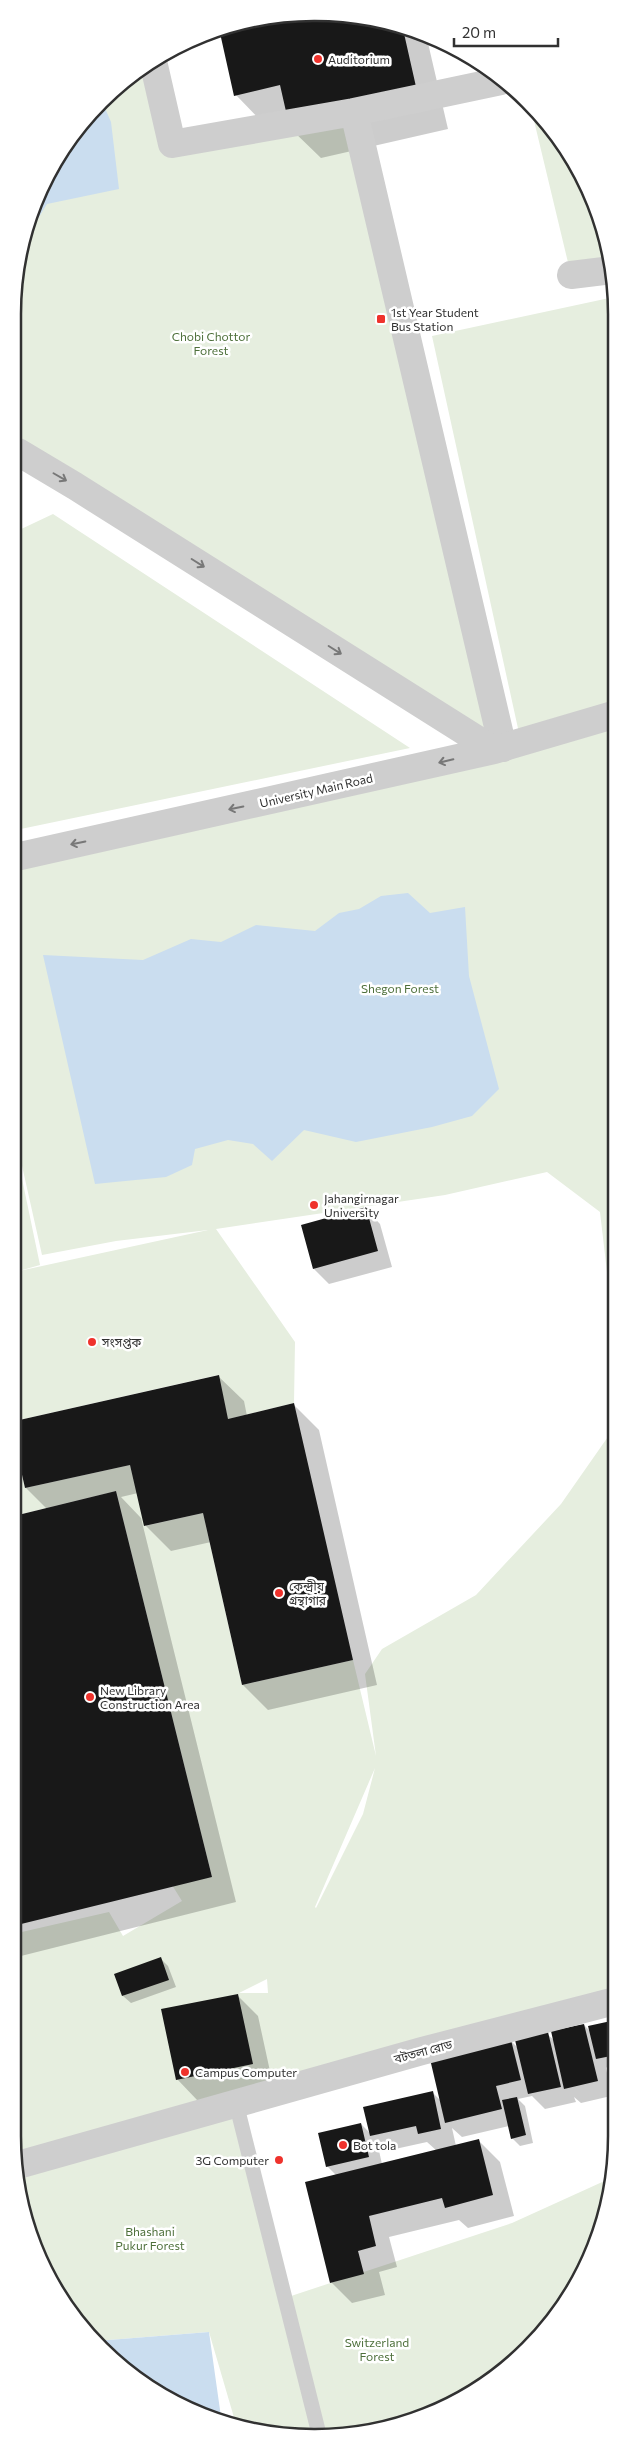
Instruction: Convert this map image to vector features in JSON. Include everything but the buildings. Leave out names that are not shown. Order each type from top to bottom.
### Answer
[{"type":"street","points":[[156,69],[172,144],[354,112],[494,83]]},
{"type":"street","points":[[354,112],[498,749]]},
{"type":"street","points":[[571,275],[604,271]]},
{"type":"street","points":[[21,454],[498,749]]},
{"type":"street","name":"University Main Road","points":[[21,856],[498,749],[608,716]]},
{"type":"street","name":"বটতলা রোড","points":[[23,2164],[422,2051],[608,2003]]},
{"type":"lane","points":[[236,2103],[318,2429]]},
{"type":"green space","points":[[149,73],[172,144],[354,112],[494,750],[608,716],[608,1281],[600,1212],[547,1172],[445,1195],[216,1229],[295,1342],[294,1403],[228,1419],[218,1375],[21,1420],[21,1271],[208,1230],[116,1241],[42,1255],[21,1161],[21,856],[491,751],[21,454],[22,295],[27,257],[37,220],[51,185],[82,136],[107,107]]},
{"type":"green space","points":[[534,120],[558,152],[578,185],[598,239],[604,267],[571,275]]},
{"type":"green space","points":[[607,298],[608,714],[519,733],[432,336]]},
{"type":"green space","points":[[53,514],[410,748],[21,829],[21,529]]},
{"type":"green space","points":[[21,1174],[40,1265],[21,1270]]},
{"type":"green space","points":[[608,1437],[608,2004],[23,2164],[21,2136],[21,1932],[109,1912],[123,1936],[182,1901],[172,1885],[212,1877],[116,1491],[21,1514],[21,1470],[25,1488],[130,1465],[145,1526],[203,1513],[242,1685],[353,1660],[376,1756],[365,1674],[382,1649],[476,1595],[561,1504]],"holes":[[[375,1768],[363,1814],[316,1908]],[[267,1979],[268,1993],[239,1993]]]},
{"type":"green space","name":"Bhashani Pukur Forest","points":[[231,2111],[313,2429],[276,2426],[234,2417],[209,2332],[105,2340],[82,2314],[51,2265],[31,2211],[23,2169]]},
{"type":"green space","name":"Switzerland Forest","points":[[604,2181],[598,2211],[578,2265],[547,2314],[508,2356],[477,2379],[444,2399],[409,2413],[372,2423],[318,2429],[285,2298],[512,2223]]},
{"type":"water","points":[[105,109],[111,122],[119,189],[47,204],[37,221],[51,185],[61,168],[82,136]]},
{"type":"water","points":[[408,893],[430,913],[465,907],[469,976],[499,1089],[472,1116],[432,1127],[356,1142],[304,1130],[272,1161],[253,1144],[228,1140],[195,1149],[192,1165],[166,1177],[95,1184],[43,955],[143,960],[191,939],[221,942],[256,925],[315,931],[339,913],[359,909],[381,896]]},
{"type":"water","points":[[209,2332],[220,2413],[185,2399],[152,2379],[121,2356],[105,2340]]},
{"type":"place","name":"Auditorium","points":[[318,59]]},
{"type":"place","name":"1st Year Student Bus Station","points":[[381,319]]},
{"type":"place","name":"Jahangirnagar University","points":[[314,1205]]},
{"type":"place","name":"সংসপ্তক","points":[[92,1342]]},
{"type":"place","name":"কেন্দ্রীয় গ্রন্থাগার","points":[[279,1593]]},
{"type":"place","name":"New Library Construction Area","points":[[90,1697]]},
{"type":"place","name":"Campus Computer","points":[[185,2072]]},
{"type":"place","name":"Bot tola","points":[[343,2145]]},
{"type":"place","name":"3G Computer","points":[[279,2160]]},
{"type":"park label","name":"Chobi Chottor Forest","points":[[211,343]]},
{"type":"park label","name":"Shegon Forest","points":[[400,988]]}]
